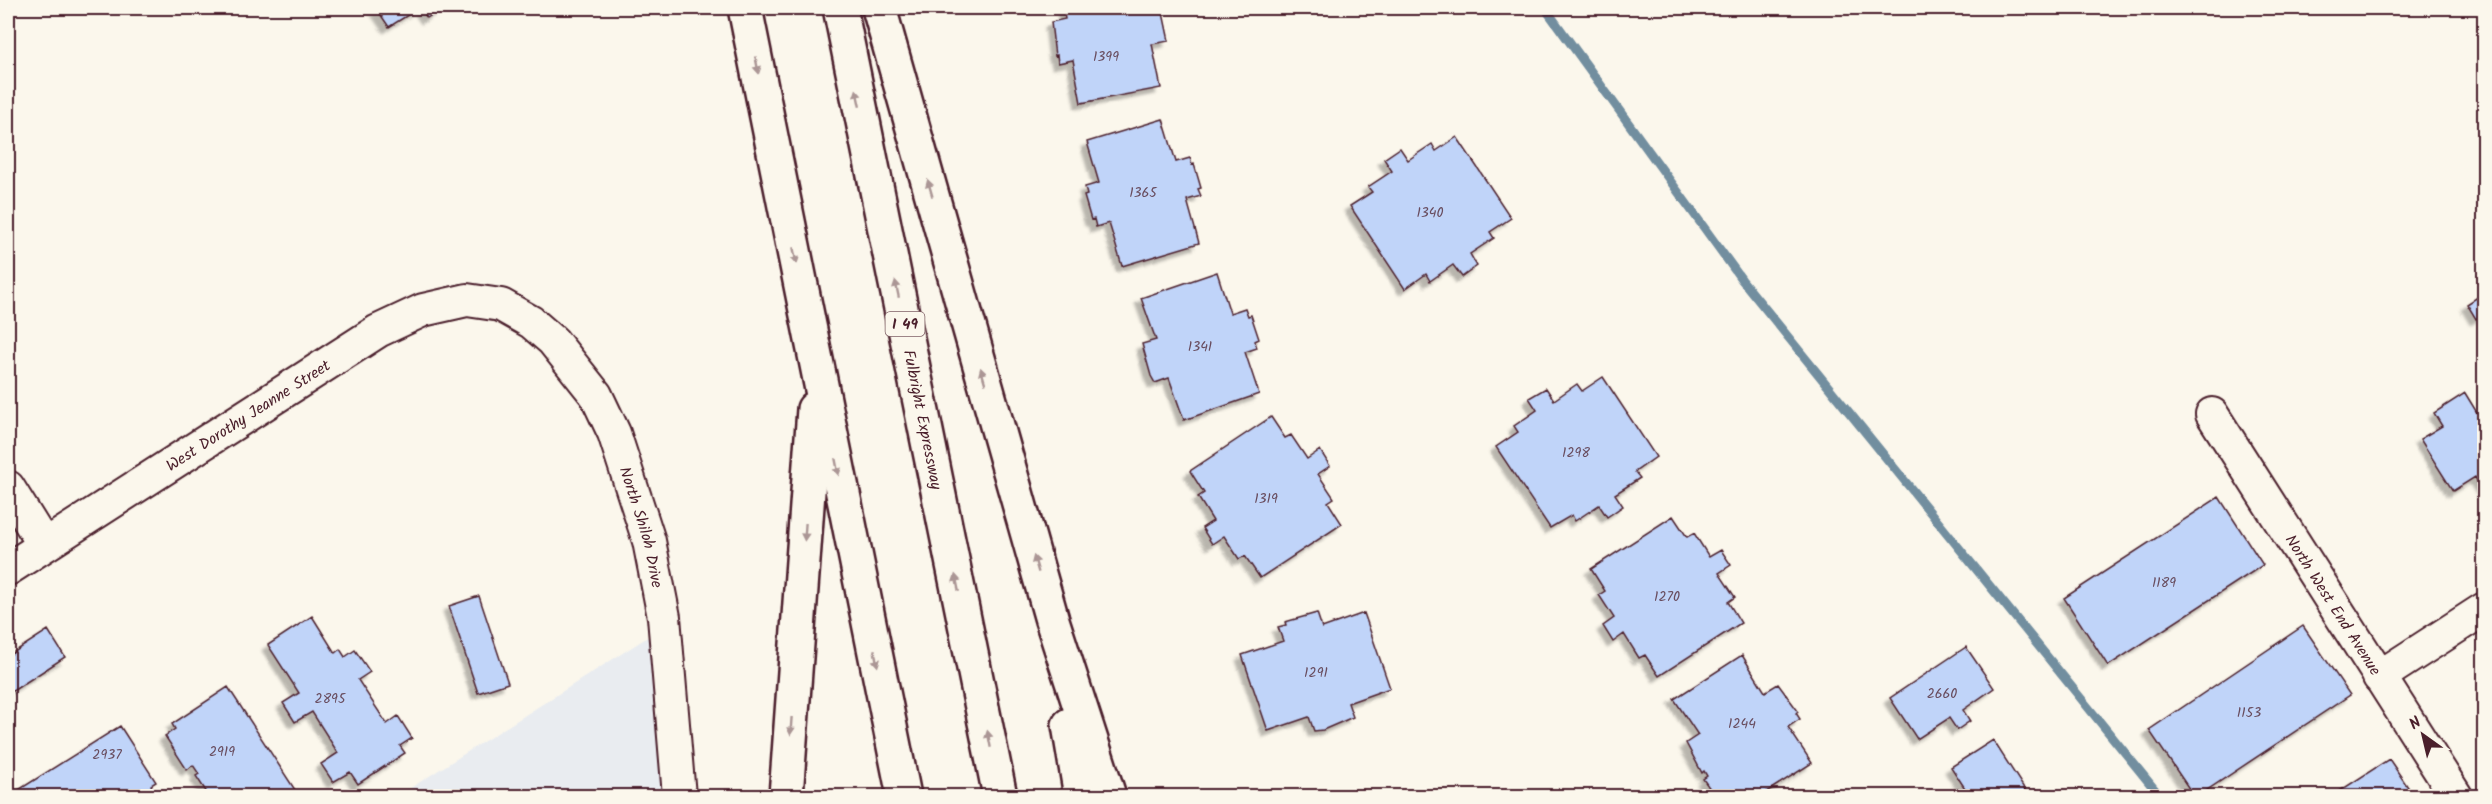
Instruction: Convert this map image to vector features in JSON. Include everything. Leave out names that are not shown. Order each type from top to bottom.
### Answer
[{"type":"highway","points":[[745,8],[904,796]]},
{"type":"highway","name":"Fulbright Expressway","points":[[840,8],[1000,796]]},
{"type":"highway","points":[[879,8],[1052,620],[1109,796]]},
{"type":"highway","points":[[786,796],[817,368]]},
{"type":"highway","points":[[1052,620],[1081,796]]},
{"type":"street","name":"West Dorothy Jeanne Street","points":[[8,569],[378,331],[423,310],[467,300],[501,306]]},
{"type":"street","name":"North Shiloh Drive","points":[[501,306],[531,322],[553,341],[596,395],[614,433],[649,541],[664,617],[679,796]]},
{"type":"street","name":"North West End Avenue","points":[[2212,414],[2456,796]]},
{"type":"street","points":[[8,487],[44,545]]},
{"type":"street","points":[[2379,677],[2484,609]]},
{"type":"shaded area","points":[[665,626],[679,796],[398,796]]},
{"type":"building","points":[[376,8],[419,8],[389,27]]},
{"type":"building","points":[[420,8],[442,8],[427,18]]},
{"type":"building","points":[[1063,8],[1162,8],[1169,41],[1152,44],[1161,88],[1081,103],[1073,60],[1058,63],[1057,55],[1055,56],[1051,22],[1065,19]]},
{"type":"building","points":[[1163,119],[1176,162],[1190,158],[1201,188],[1198,189],[1201,196],[1187,200],[1199,243],[1122,266],[1109,223],[1096,227],[1094,219],[1091,220],[1084,196],[1087,195],[1085,187],[1099,183],[1087,142]]},
{"type":"building","points":[[1457,137],[1511,218],[1490,232],[1494,238],[1470,254],[1477,266],[1462,277],[1453,265],[1430,281],[1426,274],[1405,289],[1350,206],[1372,192],[1368,187],[1392,171],[1384,159],[1400,148],[1408,160],[1432,144],[1436,151]]},
{"type":"building","points":[[1217,272],[1230,313],[1245,308],[1248,316],[1251,315],[1259,339],[1255,341],[1257,348],[1245,352],[1259,394],[1184,420],[1169,378],[1155,383],[1151,376],[1142,344],[1156,340],[1141,298]]},
{"type":"building","points":[[2484,293],[2484,314],[2476,319],[2467,304]]},
{"type":"building","points":[[1603,377],[1656,457],[1635,472],[1640,478],[1615,494],[1623,506],[1607,517],[1599,505],[1575,521],[1572,515],[1550,528],[1496,447],[1518,432],[1514,426],[1537,410],[1529,398],[1546,388],[1554,400],[1577,384],[1582,391]]},
{"type":"building","points":[[2465,393],[2484,424],[2483,490],[2475,477],[2453,491],[2420,439],[2442,426],[2434,413]]},
{"type":"building","points":[[1271,417],[1285,438],[1291,435],[1307,459],[1320,450],[1330,466],[1318,474],[1334,498],[1328,502],[1342,524],[1260,578],[1245,556],[1239,559],[1224,536],[1212,544],[1202,528],[1213,521],[1198,497],[1204,493],[1190,471]]},
{"type":"building","points":[[2219,497],[2263,565],[2108,666],[2064,598]]},
{"type":"building","points":[[1673,516],[1687,537],[1694,533],[1709,557],[1721,550],[1731,565],[1719,573],[1735,597],[1728,602],[1741,623],[1659,676],[1645,655],[1639,658],[1624,634],[1613,642],[1603,626],[1614,618],[1599,595],[1605,591],[1591,569]]},
{"type":"building","points":[[479,596],[508,683],[478,693],[449,606]]},
{"type":"building","points":[[1317,613],[1322,628],[1364,613],[1390,688],[1348,703],[1353,717],[1323,730],[1314,731],[1309,717],[1268,731],[1242,655],[1283,641],[1278,627],[1286,625],[1285,622]]},
{"type":"building","points":[[312,616],[335,653],[340,649],[345,657],[355,650],[370,672],[358,680],[387,724],[398,716],[412,738],[400,746],[405,753],[358,784],[350,772],[333,782],[321,764],[338,753],[312,712],[295,722],[283,703],[299,693],[268,645]]},
{"type":"building","points":[[2303,626],[2350,695],[2198,796],[2194,796],[2149,730]]},
{"type":"building","points":[[48,630],[65,657],[8,694],[8,656]]},
{"type":"building","points":[[1966,647],[1994,688],[1963,710],[1970,721],[1957,730],[1949,718],[1917,739],[1890,698]]},
{"type":"building","points":[[1742,655],[1765,692],[1778,684],[1798,711],[1796,713],[1800,719],[1788,727],[1812,763],[1760,796],[1715,796],[1703,779],[1707,776],[1704,771],[1702,773],[1686,743],[1698,735],[1674,699]]},
{"type":"building","points":[[228,687],[299,796],[209,796],[196,776],[199,774],[193,765],[187,770],[165,736],[175,729],[172,724]]},
{"type":"building","points":[[120,726],[156,782],[151,785],[156,796],[9,796]]},
{"type":"building","points":[[1993,740],[2029,796],[1970,796],[1951,767]]},
{"type":"building","points":[[2389,759],[2414,796],[2332,796]]},
{"type":"waterway","points":[[1545,8],[1742,280],[2160,796]]}]
